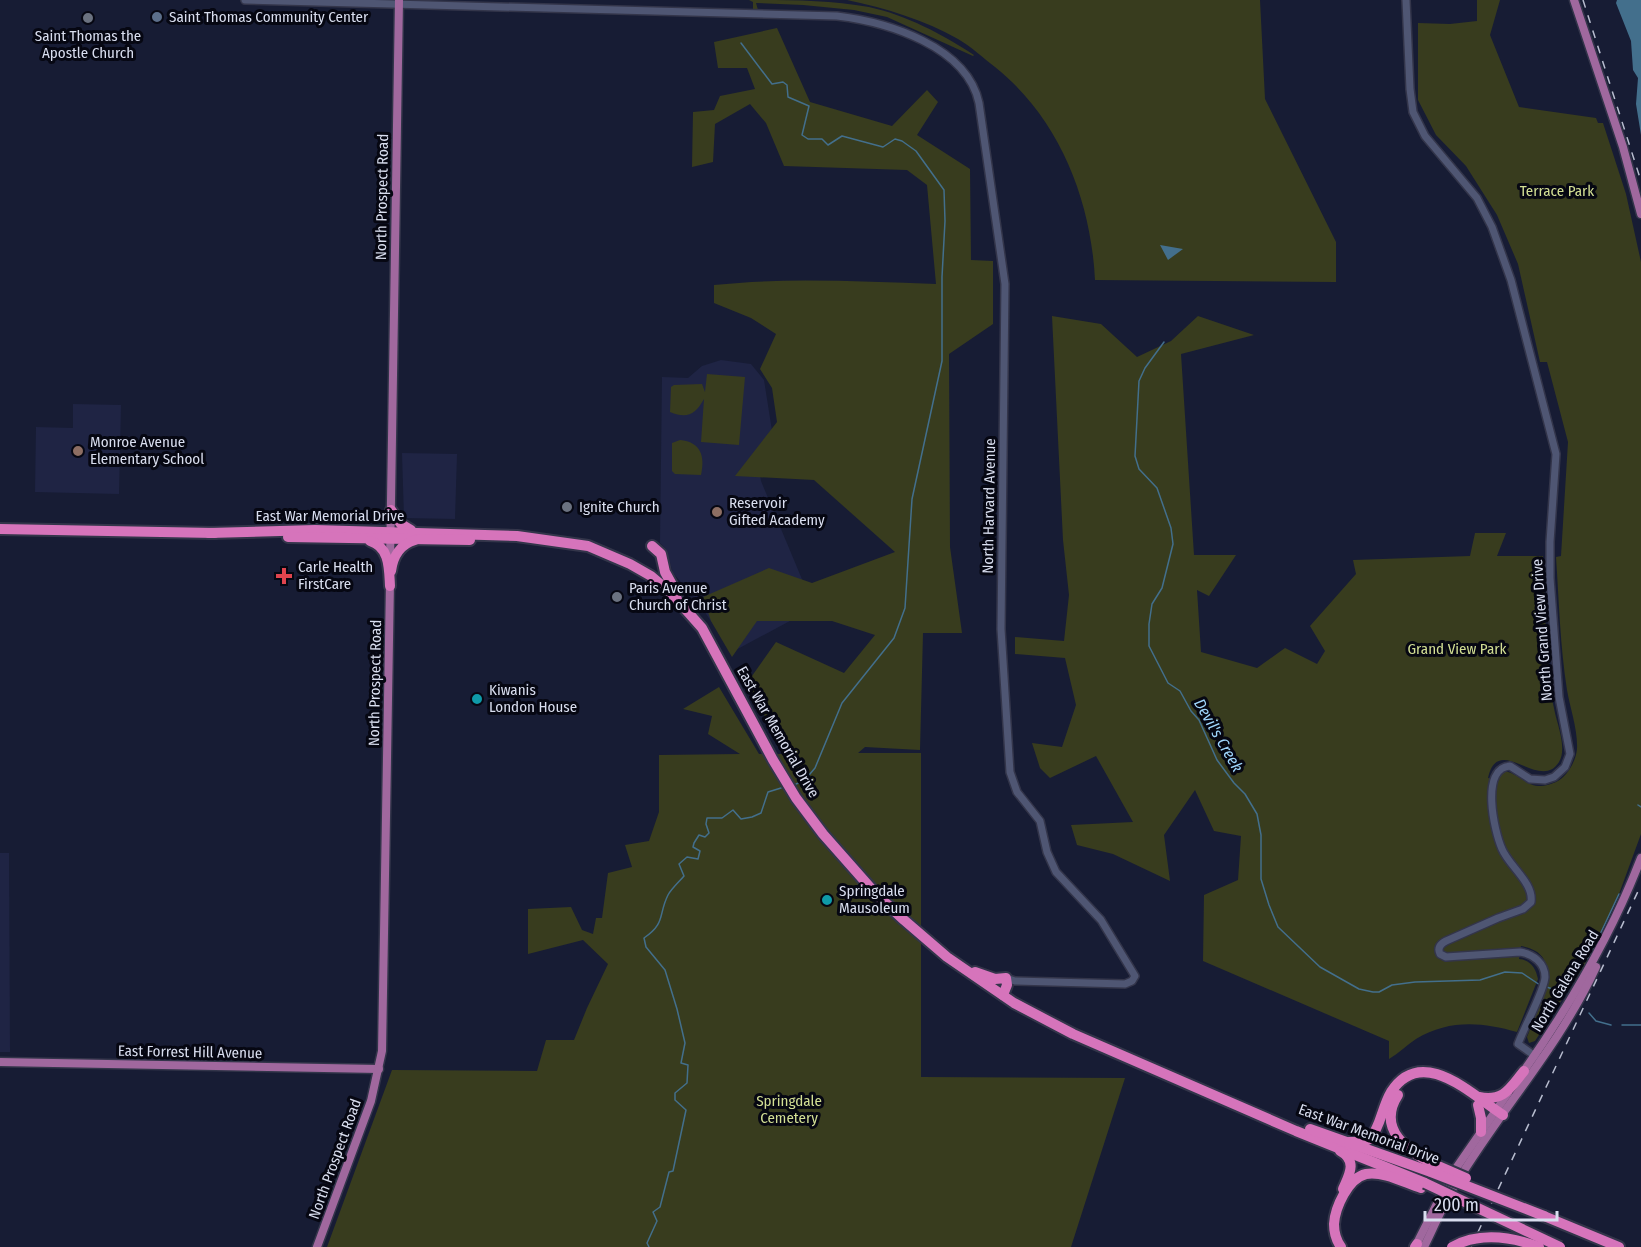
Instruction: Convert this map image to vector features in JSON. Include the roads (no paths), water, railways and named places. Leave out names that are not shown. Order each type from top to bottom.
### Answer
[{"type":"highway","points":[[391,510],[401,524],[415,531]]},
{"type":"highway","name":"East War Memorial Drive","points":[[0,529],[331,538],[391,535],[415,531],[517,536],[592,548],[630,564],[659,582],[685,606],[711,642],[765,746],[806,812],[876,894],[944,955],[1008,985],[1073,1034],[1183,1080],[1221,1093],[1423,1186]]},
{"type":"highway","name":"East War Memorial Drive","points":[[209,533],[302,530],[391,535],[424,540],[558,541]]},
{"type":"highway","points":[[331,538],[368,540],[380,546],[387,558],[390,582]]},
{"type":"highway","points":[[390,582],[394,559],[402,548],[410,542],[424,540]]},
{"type":"highway","points":[[652,546],[661,554],[667,576],[685,606]]},
{"type":"highway","points":[[944,955],[984,976],[1008,985]]},
{"type":"highway","points":[[1469,1092],[1482,1098],[1497,1098],[1507,1092],[1524,1071]]},
{"type":"highway","points":[[1316,1136],[1347,1142],[1367,1141],[1373,1135],[1395,1088],[1406,1078],[1431,1072],[1441,1074],[1498,1115]]},
{"type":"highway","points":[[1498,1115],[1478,1105],[1444,1082],[1425,1079],[1410,1083],[1399,1093],[1391,1113],[1395,1133],[1411,1151],[1433,1168],[1619,1247]]},
{"type":"highway","points":[[1478,1105],[1481,1119],[1480,1132]]},
{"type":"highway","points":[[1316,1136],[1345,1154],[1351,1163],[1350,1173],[1331,1219],[1331,1236],[1336,1247]]},
{"type":"highway","name":"East War Memorial Drive","points":[[1316,1136],[1433,1168]]},
{"type":"highway","points":[[1341,1247],[1334,1230],[1335,1216],[1349,1186],[1359,1177],[1369,1174],[1382,1175],[1423,1186],[1560,1247]]},
{"type":"highway","points":[[1452,1247],[1470,1240],[1499,1237],[1539,1247]]},
{"type":"main road","points":[[1574,0],[1620,139],[1641,213]]},
{"type":"main road","name":"North Prospect Road","points":[[317,1247],[369,1106],[379,1069],[383,1029],[399,2]]},
{"type":"main road","name":"North Galena Road","points":[[1538,1058],[1616,919],[1641,858]]},
{"type":"main road","points":[[1418,1246],[1524,1071],[1538,1058]]},
{"type":"main road","points":[[1418,1246],[1452,1174],[1480,1132],[1498,1115],[1538,1058]]},
{"type":"main road","name":"East Forrest Hill Avenue","points":[[0,1062],[379,1069]]},
{"type":"street","name":"North Harvard Avenue","points":[[245,0],[399,2],[830,16],[866,21],[902,32],[941,51],[962,67],[976,92],[981,112],[1005,284],[1001,629],[1011,777],[1019,795],[1039,819],[1047,852],[1056,872],[1106,927],[1133,972],[1133,980],[1125,984],[1008,985]]},
{"type":"street","name":"North Grand View Drive","points":[[1406,0],[1410,89],[1414,115],[1425,136],[1476,195],[1492,227],[1509,274],[1555,446],[1557,466],[1550,547],[1550,578],[1559,697],[1570,750],[1566,766],[1548,780],[1531,779],[1510,766],[1500,768],[1494,779],[1492,801],[1500,845],[1530,890],[1532,898],[1529,905],[1446,941],[1440,945],[1439,950],[1440,954],[1448,957],[1527,953],[1534,956],[1540,964],[1545,981],[1518,1044],[1538,1058]]},
{"type":"waterway","points":[[741,43],[772,84],[783,82],[787,85],[788,97],[809,106],[802,135],[808,139],[822,139],[828,145],[842,136],[883,147],[895,139],[902,141],[916,151],[944,190],[942,361],[912,499],[905,608],[894,638],[842,703],[815,768],[804,781],[796,784]]},
{"type":"waterway","name":"Devil's Creek","points":[[1164,342],[1145,368],[1139,381],[1135,456],[1139,469],[1157,488],[1171,528],[1173,544],[1162,588],[1152,604],[1149,646],[1168,683],[1180,691],[1199,720],[1217,760],[1245,794],[1257,814],[1261,835],[1261,879],[1278,927],[1320,967],[1359,989],[1379,992],[1392,985],[1480,980],[1505,972],[1522,973],[1540,985]]},
{"type":"waterway","points":[[649,1247],[647,1243],[657,1221],[653,1212],[660,1207],[669,1172],[673,1171],[686,1110],[675,1100],[675,1093],[687,1083],[688,1065],[681,1063],[685,1043],[665,970],[646,947],[644,938],[656,928],[668,895],[684,876],[679,864],[687,857],[698,859],[700,851],[693,847],[699,835],[705,837],[709,833],[707,818],[722,818],[733,810],[741,819],[752,817],[761,813],[768,792],[781,788]]},
{"type":"waterway","points":[[1586,959],[1589,958],[1619,894]]},
{"type":"waterway","name":"Devil's Creek","points":[[1544,986],[1558,991]]},
{"type":"waterway","name":"Devil's Creek","points":[[1589,1013],[1596,1021],[1611,1025]]},
{"type":"waterway","name":"Devil's Creek","points":[[1622,1025],[1641,1025]]},
{"type":"railway","points":[[1583,0],[1641,181]]},
{"type":"railway","points":[[1471,1247],[1641,885]]},
{"type":"place","name":"Saint Thomas Community Center","points":[[157,17]]},
{"type":"place","name":"Saint Thomas the Apostle Church","points":[[88,18]]},
{"type":"place","name":"Monroe Avenue Elementary School","points":[[78,451]]},
{"type":"place","name":"Ignite Church","points":[[567,507]]},
{"type":"place","name":"Reservoir Gifted Academy","points":[[717,512]]},
{"type":"place","name":"Carle Health FirstCare","points":[[284,576]]},
{"type":"place","name":"Paris Avenue Church of Christ","points":[[617,597]]},
{"type":"place","name":"Kiwanis London House","points":[[477,699]]},
{"type":"place","name":"Springdale Mausoleum","points":[[827,900]]},
{"type":"park label","name":"Terrace Park","points":[[1557,191]]},
{"type":"park label","name":"Grand View Park","points":[[1457,649]]},
{"type":"park label","name":"Springdale Cemetery","points":[[789,1110]]}]
